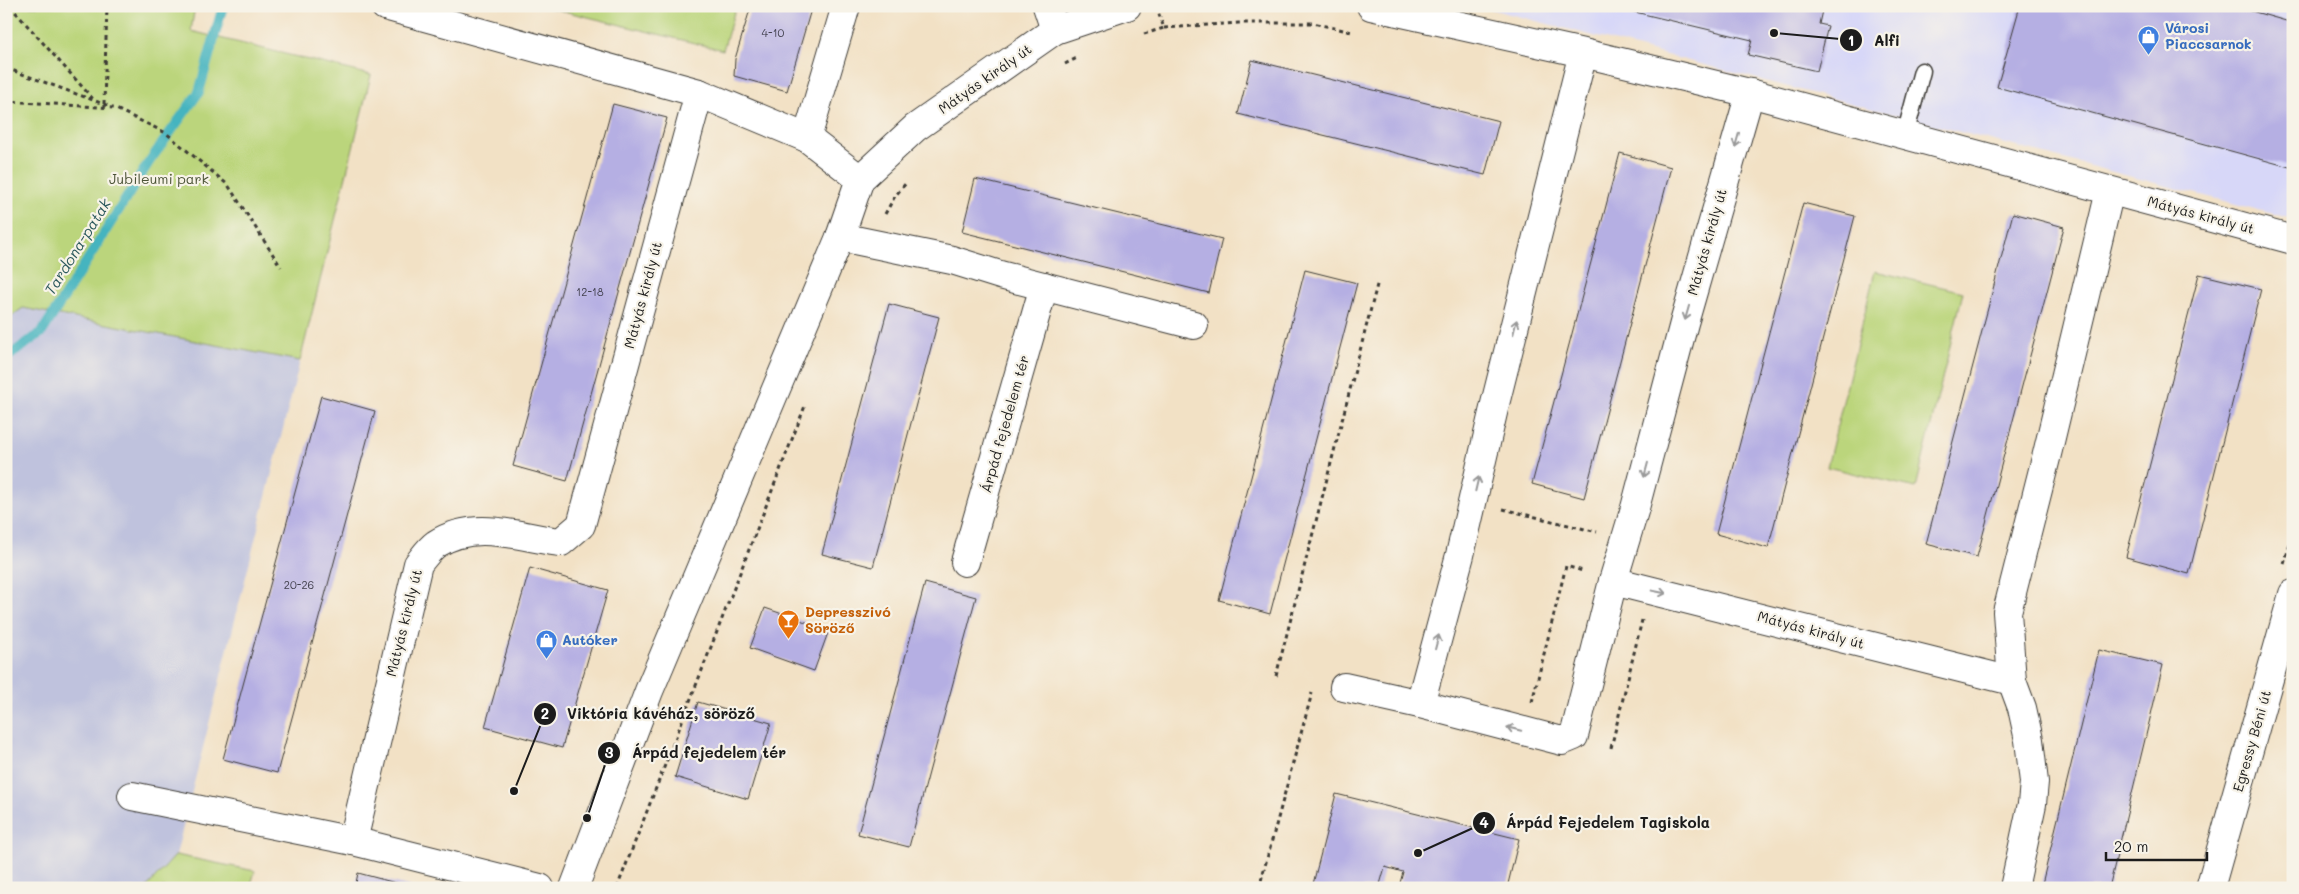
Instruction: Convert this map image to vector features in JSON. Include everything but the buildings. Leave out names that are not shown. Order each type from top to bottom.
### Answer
[{"type":"street","points":[[385,6],[699,93],[807,138],[860,179]]},
{"type":"street","points":[[807,138],[846,6]]},
{"type":"street","name":"Mátyás király út","points":[[574,888],[649,691],[840,237],[860,179],[915,128],[1051,18],[1127,6]]},
{"type":"street","name":"Mátyás király út","points":[[1371,6],[1583,53],[1750,93],[2293,240]]},
{"type":"street","points":[[1420,704],[1473,501],[1583,53]]},
{"type":"street","name":"Mátyás király út","points":[[353,841],[418,564],[435,545],[466,531],[501,532],[561,542],[581,525],[699,93]]},
{"type":"street","name":"Mátyás király út","points":[[1750,93],[1684,323],[1636,508],[1601,577],[2012,681]]},
{"type":"street","points":[[2014,888],[2032,804],[2034,782],[2029,740],[2022,708],[2012,681],[2007,612],[2110,191]]},
{"type":"street","points":[[840,237],[952,260],[1194,325]]},
{"type":"street","name":"Árpád fejedelem tér","points":[[965,562],[1044,286]]},
{"type":"street","points":[[1344,687],[1420,704],[1562,741],[1574,736],[1601,577]]},
{"type":"street","name":"Egressy Béni út","points":[[2210,888],[2293,594]]},
{"type":"street","points":[[132,796],[353,841],[540,888]]},
{"type":"lane","points":[[1905,135],[1922,71]]},
{"type":"path","points":[[10,6],[94,100]]},
{"type":"path","points":[[104,104],[107,6]]},
{"type":"path","points":[[1138,36],[1164,28],[1156,6]]},
{"type":"path","points":[[1064,64],[1088,54]]},
{"type":"path","points":[[6,68],[94,100],[166,132],[228,185],[282,267]]},
{"type":"path","points":[[6,101],[114,108]]},
{"type":"path","points":[[870,243],[895,196],[911,176]]},
{"type":"path","points":[[1276,676],[1378,281]]},
{"type":"path","points":[[617,888],[808,400]]},
{"type":"path","points":[[1473,501],[1600,532],[1598,540]]},
{"type":"path","points":[[1525,731],[1566,566],[1601,577]]},
{"type":"path","points":[[1611,748],[1650,590]]},
{"type":"path","points":[[1259,888],[1313,692]]},
{"type":"shaded area","points":[[1479,6],[2293,6],[2293,219]]},
{"type":"shaded area","points":[[23,308],[300,361],[176,855],[146,888],[6,888],[6,320]]},
{"type":"green space","name":"Jubileumi park","points":[[6,6],[195,6],[191,31],[371,75],[300,361],[23,308],[6,320]]},
{"type":"green space","points":[[543,6],[736,6],[723,50]]},
{"type":"green space","points":[[1875,271],[1963,292],[1916,488],[1827,467]]},
{"type":"green space","points":[[176,855],[255,871],[250,888],[146,888]]},
{"type":"waterway","name":"Tardona-patak","points":[[6,358],[42,332],[149,162],[199,92],[223,6]]},
{"type":"place","name":"Alfi","points":[[1774,33]]},
{"type":"place","name":"Városi Piaccsarnok","points":[[2149,55]]},
{"type":"place","name":"Depresszivó Söröző","points":[[789,639]]},
{"type":"place","name":"Autóker","points":[[546,659]]},
{"type":"place","name":"Viktória kávéház, söröző","points":[[514,791]]},
{"type":"place","name":"Árpád fejedelem tér","points":[[587,818]]},
{"type":"place","name":"Árpád Fejedelem Tagiskola","points":[[1418,853]]}]
